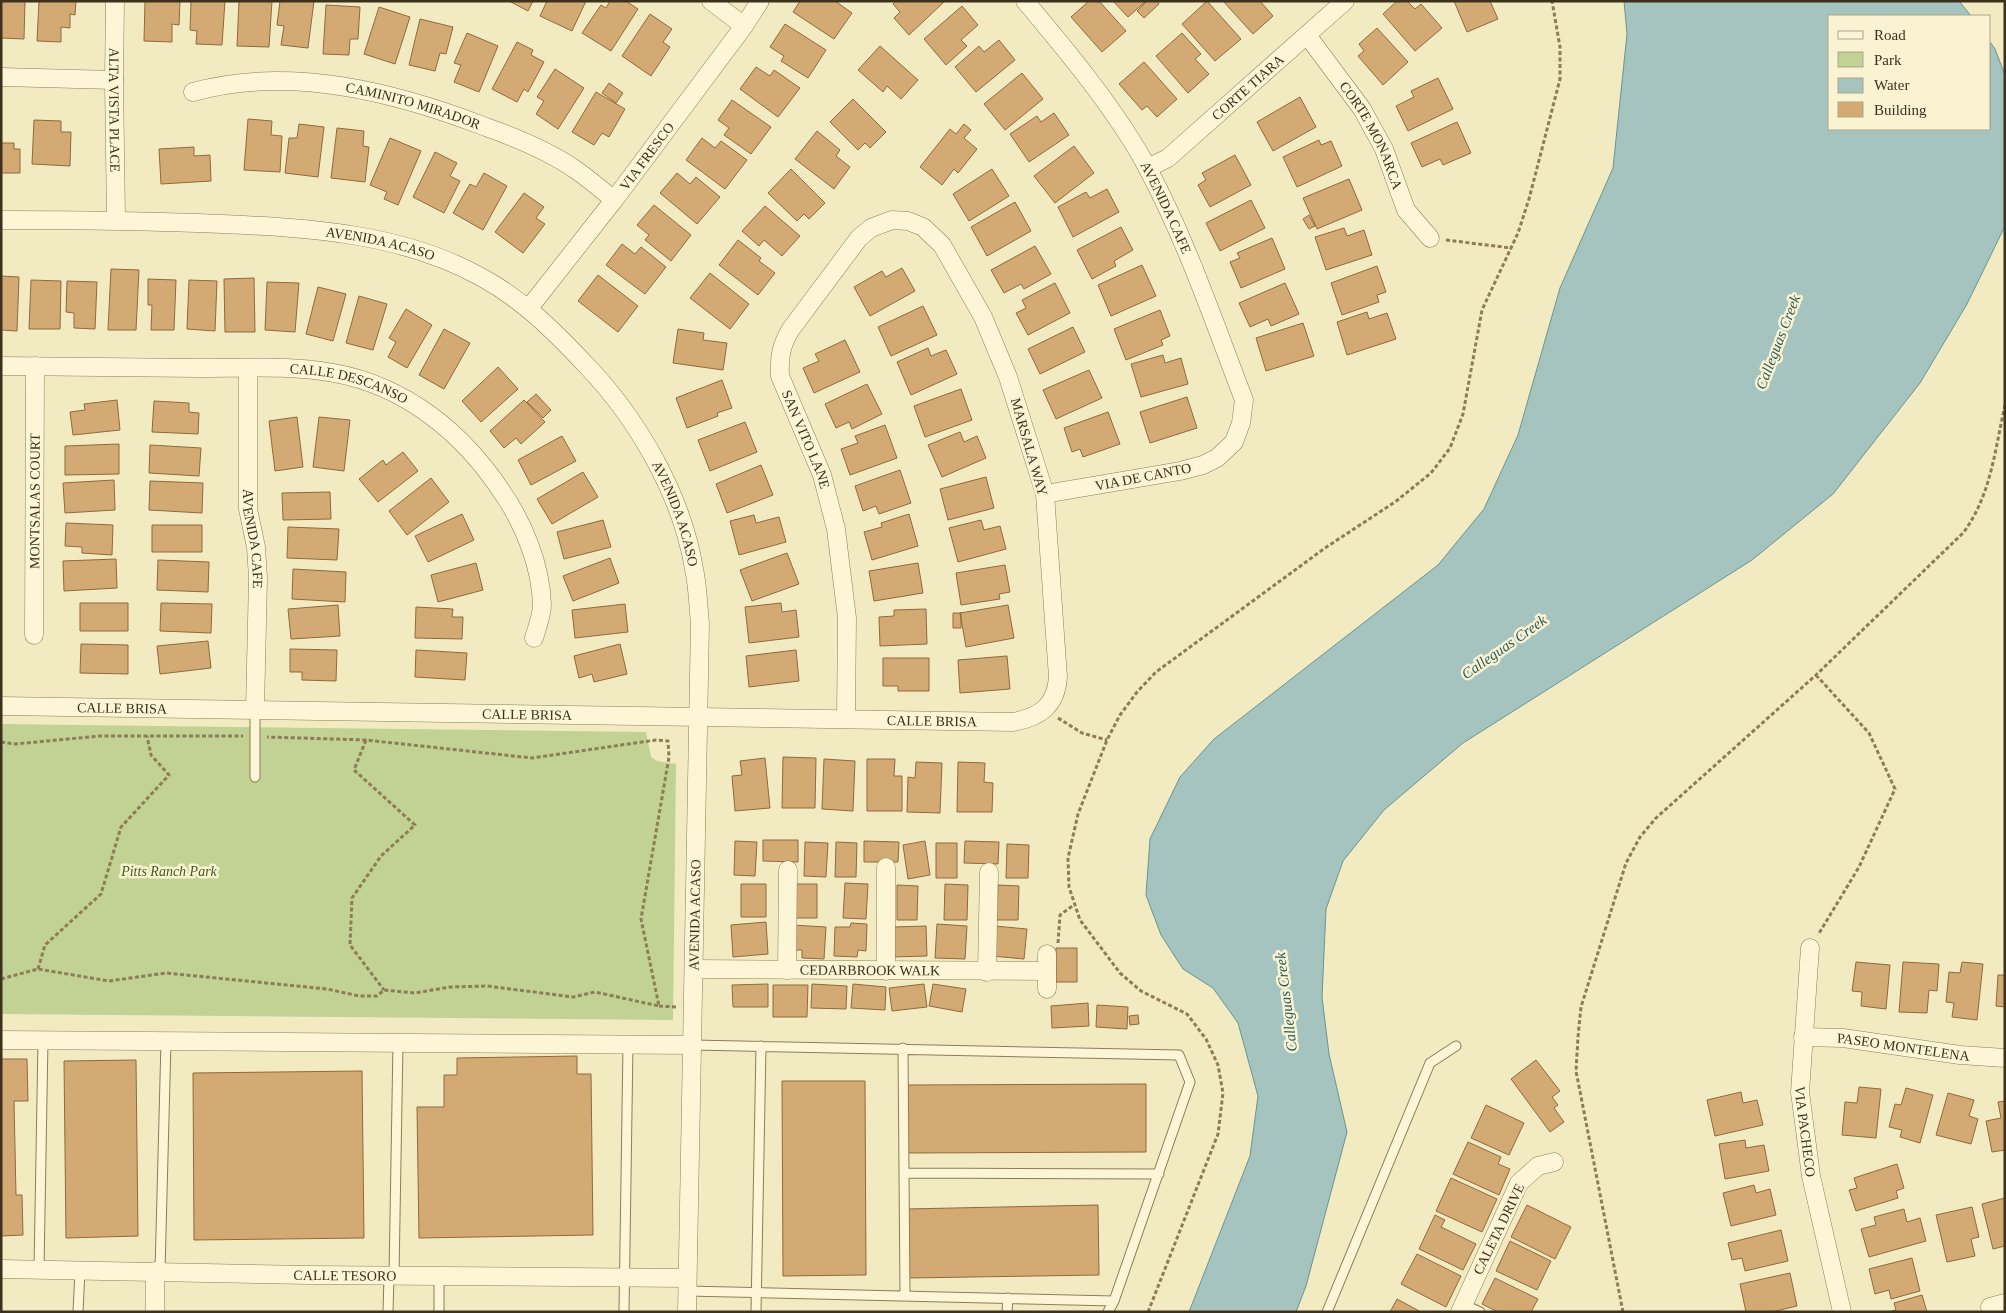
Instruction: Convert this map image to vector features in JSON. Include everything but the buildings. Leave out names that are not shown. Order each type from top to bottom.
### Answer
[{"type":"street","name":"ALTA VISTA PLACE","points":[[115,1],[116,219]]},
{"type":"street","points":[[711,1],[744,26]]},
{"type":"street","name":"VIA FRESCO","points":[[530,308],[614,200],[744,26],[760,1]]},
{"type":"street","name":"AVENIDA CAFE","points":[[1026,1],[1106,105],[1148,168],[1190,258],[1244,400],[1241,423],[1234,442]]},
{"type":"street","name":"CORTE TIARA","points":[[1148,168],[1168,158],[1345,1]]},
{"type":"street","name":"CORTE MONARCA","points":[[1307,35],[1362,109],[1384,149],[1406,210],[1430,238]]},
{"type":"street","points":[[1,77],[114,80]]},
{"type":"street","name":"CAMINITO MIRADOR","points":[[193,92],[224,83],[303,82],[348,86],[405,99],[465,118],[519,139],[575,169],[614,200]]},
{"type":"street","name":"AVENIDA ACASO","points":[[1,220],[116,219],[297,227],[347,234],[399,245],[462,267],[482,277],[530,308],[613,393],[665,478],[683,525],[694,568],[700,624],[687,1312]]},
{"type":"street","name":"SAN VITO LANE","points":[[846,718],[847,618],[836,528],[822,475],[780,376],[779,358],[783,341],[859,238],[881,223],[892,220],[908,221]]},
{"type":"street","name":"MARSALA WAY","points":[[908,221],[923,227],[942,245],[983,317],[1008,377],[1045,494],[1058,677],[1057,690],[1048,706]]},
{"type":"street","name":"CALLE DESCANSO","points":[[1,366],[309,370],[361,380],[386,389],[421,407],[449,429],[490,474],[522,527],[536,564],[542,606],[534,638]]},
{"type":"street","name":"MONTSALAS COURT","points":[[34,635],[35,366]]},
{"type":"street","name":"AVENIDA CAFE","points":[[248,368],[248,509],[256,548],[258,578],[255,709]]},
{"type":"street","name":"VIA DE CANTO","points":[[1045,494],[1180,471],[1203,465],[1217,458],[1234,442]]},
{"type":"street","name":"CALLE BRISA","points":[[1,706],[1013,722],[1032,718],[1048,706]]},
{"type":"street","points":[[886,866],[886,971]]},
{"type":"street","points":[[787,970],[788,870]]},
{"type":"street","points":[[987,972],[989,872]]},
{"type":"street","name":"VIA PACHECO","points":[[1810,948],[1800,1092],[1811,1176],[1842,1312]]},
{"type":"street","name":"CEDARBROOK WALK","points":[[694,969],[1047,971]]},
{"type":"street","name":"PASEO MONTELENA","points":[[1803,1037],[1843,1038],[1960,1055],[2005,1058]]},
{"type":"street","points":[[1,1040],[693,1045]]},
{"type":"street","name":"CALETA DRIVE","points":[[1462,1308],[1519,1184],[1538,1166],[1554,1162]]},
{"type":"street","name":"CALLE TESORO","points":[[1,1269],[392,1276],[624,1277],[687,1284]]},
{"type":"street","points":[[154,1312],[158,1271]]},
{"type":"lane","points":[[255,709],[255,777]]},
{"type":"lane","points":[[39,1270],[43,1040]]},
{"type":"lane","points":[[158,1271],[166,1041]]},
{"type":"lane","points":[[388,1312],[392,1276],[398,1043]]},
{"type":"lane","points":[[624,1312],[628,1044]]},
{"type":"lane","points":[[693,1045],[1179,1054],[1190,1082],[1114,1301],[1108,1312]]},
{"type":"lane","points":[[756,1312],[761,1046]]},
{"type":"lane","points":[[1327,1312],[1430,1063],[1456,1046]]},
{"type":"lane","points":[[904,1048],[905,1296]]},
{"type":"lane","points":[[905,1174],[1159,1174]]},
{"type":"lane","points":[[78,1312],[80,1270]]},
{"type":"lane","points":[[439,1276],[439,1312]]},
{"type":"lane","points":[[687,1284],[756,1293],[1114,1301]]},
{"type":"lane","points":[[1007,1312],[1008,1298]]},
{"type":"lane","points":[[1462,1308],[1480,1312]]},
{"type":"path","points":[[1148,1312],[1218,1134],[1223,1093],[1218,1065],[1206,1039],[1186,1014],[1141,991],[1120,973],[1080,920],[1069,887],[1068,858],[1078,814],[1107,740],[1120,715],[1137,692],[1156,672],[1325,548],[1395,502],[1431,473],[1450,448],[1463,414],[1482,310],[1511,248],[1529,199],[1560,79],[1560,46],[1552,1]]},
{"type":"path","points":[[1430,238],[1511,248]]},
{"type":"path","points":[[1624,1312],[1576,1071],[1581,1007],[1626,863],[1640,837],[1656,818],[1816,675],[1963,533],[1975,516],[1985,494],[2005,404]]},
{"type":"path","points":[[1810,948],[1858,866],[1894,789],[1869,733],[1816,675]]},
{"type":"path","points":[[1048,706],[1062,721],[1082,733],[1107,740]]},
{"type":"path","points":[[1,742],[15,744],[100,736],[255,736],[366,740],[532,758],[656,740],[668,741],[669,757],[641,919],[659,1006],[595,992],[573,997],[487,986],[450,987],[415,993],[384,990],[377,996],[359,996],[327,989],[166,973],[109,980],[38,969],[1,979]]},
{"type":"path","points":[[38,969],[45,945],[101,894],[120,827],[169,775],[151,755],[146,736]]},
{"type":"path","points":[[366,740],[354,770],[415,825],[381,856],[352,898],[350,945],[384,990]]},
{"type":"path","points":[[1047,971],[1058,943],[1060,915],[1074,904]]},
{"type":"green space","name":"Pitts Ranch Park","points":[[1,724],[646,732],[651,757],[657,761],[676,764],[673,1020],[1,1014]]},
{"type":"water","name":"Calleguas Creek","points":[[1624,1],[1959,1],[1970,15],[1828,15],[1828,130],[1991,130],[1991,43],[2005,75],[2005,226],[1967,304],[1920,383],[1833,494],[1752,560],[1463,743],[1384,810],[1343,861],[1326,909],[1322,997],[1329,1054],[1347,1132],[1306,1286],[1296,1312],[1189,1312],[1250,1156],[1258,1096],[1238,1023],[1213,988],[1183,969],[1161,935],[1146,895],[1150,839],[1180,777],[1214,739],[1438,565],[1484,509],[1518,435],[1560,288],[1613,168],[1627,34]]}]
